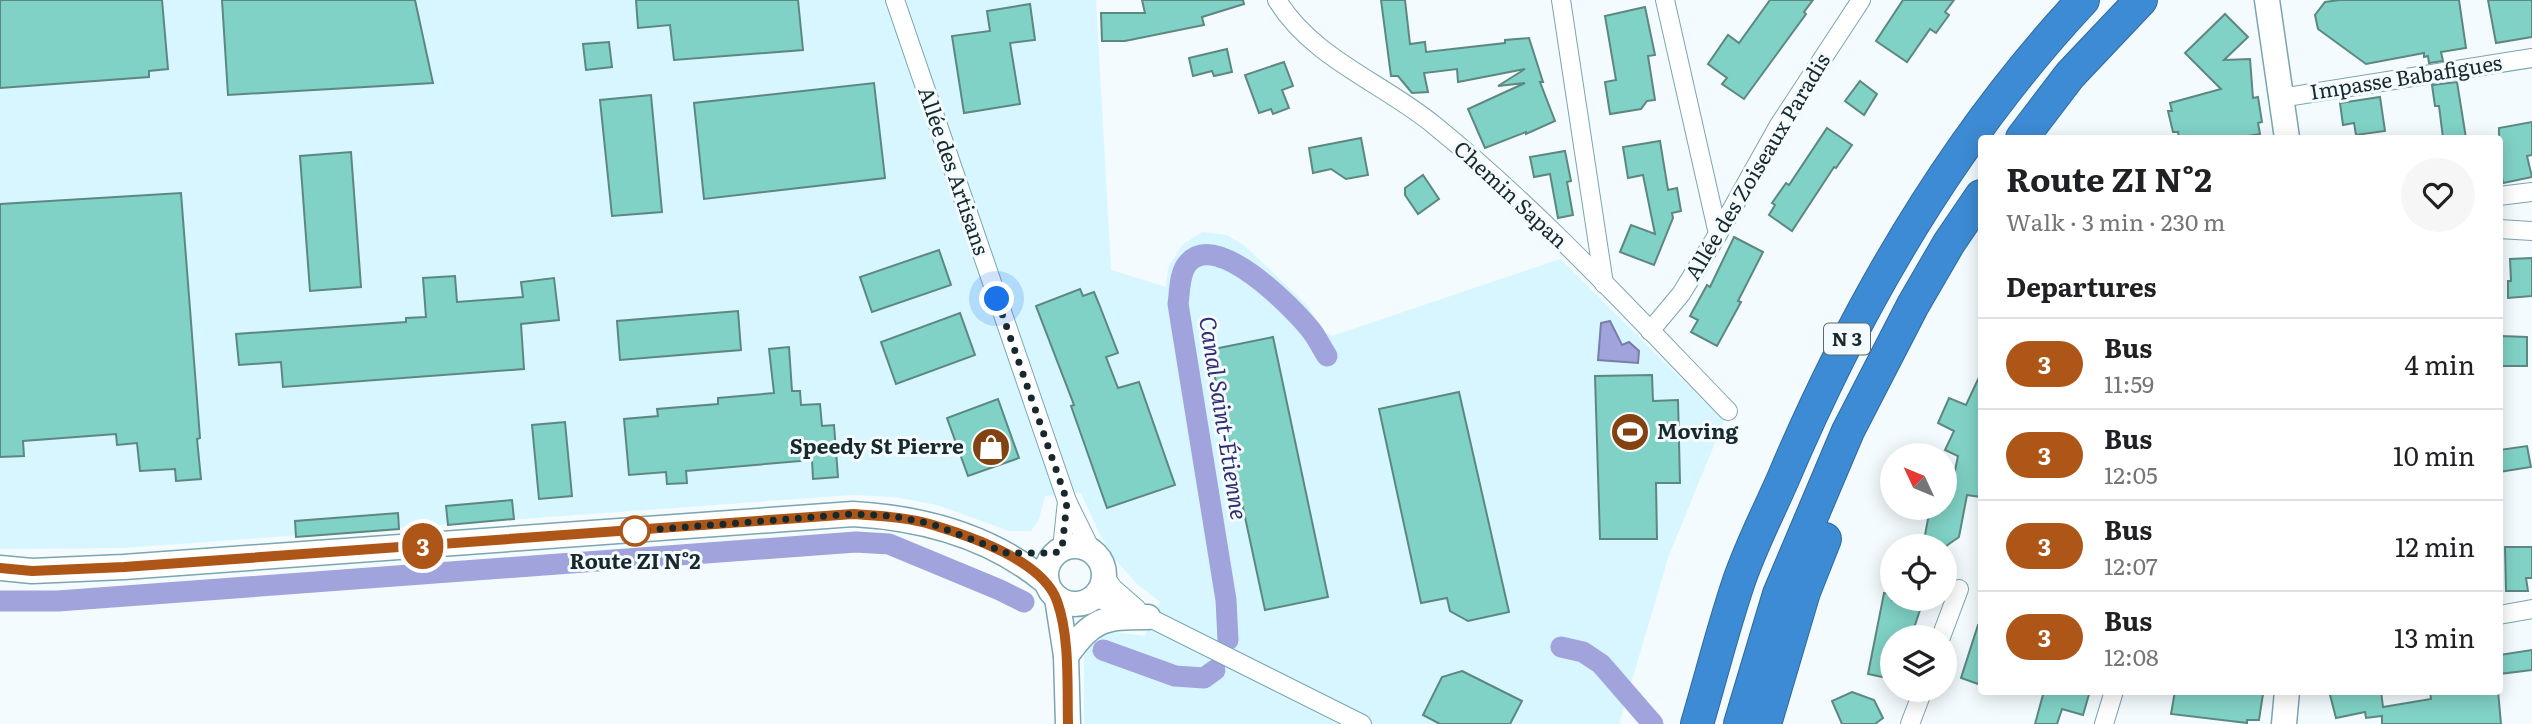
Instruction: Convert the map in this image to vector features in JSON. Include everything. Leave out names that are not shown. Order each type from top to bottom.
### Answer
[{"type":"highway","name":"N 3","points":[[1697,724],[1740,580],[1816,403],[1871,294],[1914,221],[1995,103],[2039,48],[2083,0]]},
{"type":"highway","points":[[2024,135],[2070,75],[2141,0]]},
{"type":"highway","name":"N 3","points":[[1740,724],[1779,594],[1848,431],[1913,305],[1949,243],[1978,200]]},
{"type":"highway","points":[[1765,724],[1804,593],[1913,305]]},
{"type":"highway","points":[[1682,724],[1740,580]]},
{"type":"street","name":"Allée des Artisans","points":[[895,0],[1067,501],[1092,552]]},
{"type":"street","name":"Chemin Sapan","points":[[1277,0],[1290,19],[1312,42],[1433,124],[1507,189],[1728,411]]},
{"type":"street","points":[[1561,0],[1604,284]]},
{"type":"street","points":[[1665,0],[1718,234]]},
{"type":"street","name":"Allée des Zoiseaux Paradis","points":[[1650,331],[1681,294],[1779,125],[1861,0]]},
{"type":"street","points":[[2267,0],[2287,135]]},
{"type":"street","name":"Impasse Babafigues","points":[[2281,98],[2532,58]]},
{"type":"street","points":[[2503,196],[2532,192]]},
{"type":"street","points":[[2503,229],[2532,231]]},
{"type":"street","name":"Allée des Artisans","points":[[1059,551],[1067,501]]},
{"type":"street","points":[[0,568],[32,571],[124,567],[853,514],[892,516],[932,524],[1007,553],[1065,603],[1088,600],[1148,617],[1362,724]]},
{"type":"street","points":[[1007,553],[1059,551],[1077,547],[1092,552],[1102,565],[1104,574],[1123,597],[1148,617]]},
{"type":"street","points":[[1059,551],[1047,567],[1066,656],[1068,724]]},
{"type":"street","points":[[1066,656],[1088,600],[1099,590],[1104,574]]},
{"type":"street","points":[[1946,625],[1959,589]]},
{"type":"street","points":[[2503,614],[2532,609]]},
{"type":"street","points":[[1066,656],[1093,625],[1108,619],[1148,617]]},
{"type":"street","points":[[2104,724],[2113,695]]},
{"type":"street","points":[[2284,724],[2287,695]]},
{"type":"street","points":[[1910,724],[1918,702]]},
{"type":"shaded area","points":[[0,0],[1096,0],[1111,270],[1166,287],[1168,268],[1182,245],[1202,232],[1227,235],[1245,246],[1307,305],[1324,332],[1332,336],[1560,259],[1724,421],[1669,555],[1619,724],[1084,724],[1084,657],[1089,644],[1104,631],[1145,636],[1160,602],[1136,583],[1113,557],[1081,493],[1045,496],[1039,519],[1031,531],[1009,531],[937,505],[895,497],[852,495],[123,548],[0,549]]},
{"type":"water","points":[[1610,321],[1622,345],[1629,342],[1639,351],[1638,363],[1598,360],[1601,323]]},
{"type":"building","points":[[0,0],[162,0],[168,69],[149,71],[149,77],[0,88]]},
{"type":"building","points":[[222,0],[415,0],[433,83],[228,95]]},
{"type":"building","points":[[636,0],[798,0],[803,50],[674,60],[670,25],[638,28]]},
{"type":"building","points":[[1142,0],[1243,0],[1244,4],[1202,17],[1204,25],[1125,41],[1102,41],[1101,13],[1145,13]]},
{"type":"building","points":[[1381,0],[1405,0],[1410,44],[1425,42],[1426,52],[1529,38],[1543,82],[1540,82],[1555,121],[1485,148],[1468,109],[1525,83],[1498,86],[1525,69],[1458,82],[1457,69],[1424,73],[1428,92],[1412,93],[1398,76],[1391,76]]},
{"type":"building","points":[[1770,0],[1813,0],[1804,12],[1806,14],[1744,99],[1722,84],[1727,78],[1708,64],[1728,35],[1739,43]]},
{"type":"building","points":[[1903,0],[1954,0],[1945,12],[1949,15],[1936,33],[1930,29],[1907,62],[1876,41]]},
{"type":"building","points":[[2459,0],[2466,48],[2441,52],[2443,61],[2429,63],[2428,56],[2424,57],[2424,53],[2366,64],[2318,29],[2315,15],[2325,2]]},
{"type":"building","points":[[2488,0],[2532,0],[2532,37],[2496,43]]},
{"type":"building","points":[[1030,4],[1035,40],[1010,43],[1020,104],[964,113],[952,36],[990,31],[987,11]]},
{"type":"building","points":[[1645,7],[1655,55],[1648,56],[1655,100],[1647,101],[1641,109],[1610,114],[1605,82],[1616,80],[1605,16]]},
{"type":"building","points":[[2225,14],[2248,37],[2224,60],[2250,59],[2253,98],[2258,97],[2262,122],[2258,123],[2260,134],[2178,135],[2178,132],[2173,132],[2168,111],[2172,111],[2170,103],[2221,89],[2185,53]]},
{"type":"building","points":[[609,42],[612,67],[586,70],[583,44]]},
{"type":"building","points":[[1227,49],[1232,72],[1214,76],[1212,71],[1193,76],[1189,58]]},
{"type":"building","points":[[1284,62],[1293,86],[1282,90],[1289,108],[1273,114],[1271,109],[1259,113],[1245,75]]},
{"type":"building","points":[[1860,81],[1877,94],[1864,115],[1845,101]]},
{"type":"building","points":[[2457,82],[2466,135],[2443,135],[2439,106],[2435,106],[2432,85]]},
{"type":"building","points":[[874,83],[885,178],[704,199],[694,103]]},
{"type":"building","points":[[651,95],[662,212],[612,216],[600,100]]},
{"type":"building","points":[[2380,97],[2385,131],[2356,135],[2354,123],[2343,125],[2340,103]]},
{"type":"building","points":[[2532,122],[2532,155],[2527,156],[2532,177],[2503,183],[2503,135],[2499,135],[2499,128]]},
{"type":"building","points":[[1827,128],[1852,145],[1836,168],[1834,167],[1792,231],[1769,215],[1775,205],[1772,203],[1786,183],[1789,185]]},
{"type":"building","points":[[1361,138],[1368,175],[1346,179],[1331,169],[1313,173],[1309,148]]},
{"type":"building","points":[[1660,141],[1668,190],[1677,188],[1681,211],[1672,213],[1673,218],[1654,265],[1620,252],[1631,225],[1655,234],[1643,175],[1628,178],[1623,147]]},
{"type":"building","points":[[1565,151],[1571,181],[1567,182],[1573,215],[1558,218],[1550,174],[1534,177],[1530,157]]},
{"type":"building","points":[[351,152],[361,287],[310,291],[300,156]]},
{"type":"building","points":[[1423,175],[1439,199],[1418,214],[1405,195],[1405,188]]},
{"type":"building","points":[[181,193],[201,479],[176,481],[175,469],[140,471],[137,443],[117,445],[116,434],[23,441],[24,456],[0,457],[0,204]]},
{"type":"building","points":[[1734,237],[1763,252],[1738,301],[1741,302],[1717,346],[1691,332],[1698,320],[1690,316],[1707,285],[1710,287]]},
{"type":"building","points":[[939,250],[951,285],[872,312],[860,277]]},
{"type":"building","points":[[2532,258],[2532,296],[2508,298],[2508,281],[2511,281],[2510,259]]},
{"type":"building","points":[[455,276],[457,302],[523,297],[521,282],[554,278],[559,320],[521,324],[524,369],[283,387],[281,362],[239,365],[236,334],[406,322],[406,318],[426,317],[423,278]]},
{"type":"building","points":[[1080,289],[1083,296],[1094,292],[1118,353],[1106,357],[1118,388],[1139,382],[1175,485],[1107,508],[1071,406],[1074,405],[1036,306]]},
{"type":"building","points":[[738,311],[741,350],[620,360],[617,321]]},
{"type":"building","points":[[960,313],[975,355],[896,384],[881,342]]},
{"type":"building","points":[[2503,336],[2527,337],[2527,366],[2503,366]]},
{"type":"building","points":[[1273,337],[1328,597],[1265,610],[1209,350]]},
{"type":"building","points":[[789,347],[792,391],[800,391],[801,405],[820,404],[822,426],[834,425],[838,477],[813,479],[812,460],[686,471],[687,483],[667,484],[666,472],[629,475],[624,419],[658,416],[657,409],[718,404],[718,398],[774,393],[769,349]]},
{"type":"building","points":[[1652,375],[1653,401],[1678,400],[1680,483],[1656,483],[1657,539],[1600,539],[1595,376]]},
{"type":"building","points":[[1978,379],[1978,497],[1967,495],[1957,538],[1957,534],[1925,534],[1928,520],[1957,520],[1957,443],[1948,443],[1954,431],[1938,423],[1949,398],[1966,405]]},
{"type":"building","points":[[1459,392],[1509,612],[1468,621],[1450,611],[1447,598],[1421,603],[1379,409]]},
{"type":"building","points":[[998,399],[1019,458],[968,476],[947,418]]},
{"type":"building","points":[[565,422],[572,496],[539,499],[532,425]]},
{"type":"building","points":[[2527,446],[2531,467],[2503,471],[2503,449]]},
{"type":"building","points":[[512,500],[514,519],[448,525],[446,506]]},
{"type":"building","points":[[398,513],[399,529],[296,537],[295,521]]},
{"type":"building","points":[[2505,547],[2532,547],[2532,578],[2526,578],[2528,591],[2506,591]]},
{"type":"building","points":[[1880,611],[1920,611],[1915,625],[1880,625],[1880,676],[1868,674]]},
{"type":"building","points":[[1978,625],[1978,684],[1961,678]]},
{"type":"building","points":[[2532,650],[2532,670],[2503,674],[2503,654]]},
{"type":"building","points":[[1462,671],[1522,701],[1510,724],[1440,724],[1423,715],[1442,677]]},
{"type":"building","points":[[1852,692],[1874,700],[1883,718],[1875,724],[1842,724],[1832,701]]},
{"type":"building","points":[[2043,695],[2089,695],[2083,715],[2062,709],[2057,724],[2035,724]]},
{"type":"building","points":[[2174,695],[2263,695],[2259,720],[2247,720],[2247,723],[2171,714]]},
{"type":"building","points":[[2330,695],[2382,695],[2383,707],[2431,699],[2430,695],[2498,695],[2501,724],[2382,724],[2382,716],[2366,718],[2365,712],[2336,718]]},
{"type":"waterway","name":"Canal Saint-Étienne","points":[[1228,640],[1226,600],[1178,304],[1185,267],[1201,255],[1217,256],[1234,263],[1253,275],[1287,304],[1312,332],[1327,356]]},
{"type":"waterway","name":"Canal Saint-Étienne","points":[[0,601],[58,601],[856,542],[889,544],[1024,602]]},
{"type":"waterway","name":"Canal Saint-Étienne","points":[[1561,647],[1583,652],[1601,664],[1653,724]]},
{"type":"waterway","name":"Canal Saint-Étienne","points":[[1103,650],[1175,676],[1204,678],[1215,670]]},
{"type":"bus line","name":"3","points":[[0,568],[32,571],[124,567],[853,514],[892,516],[932,524],[1007,553],[1046,582],[1057,598],[1060,613],[1066,656],[1068,724]]},
{"type":"place","name":"Moving","points":[[1630,432]]},
{"type":"place","name":"Speedy St Pierre","points":[[991,447]]},
{"type":"place","name":"Route ZI N°2","points":[[635,531]]},
{"type":"route","points":[[635,531],[853,514],[892,516],[932,524],[1007,553],[1038,555],[1055,553],[1062,549],[1067,501],[997,299]]}]
